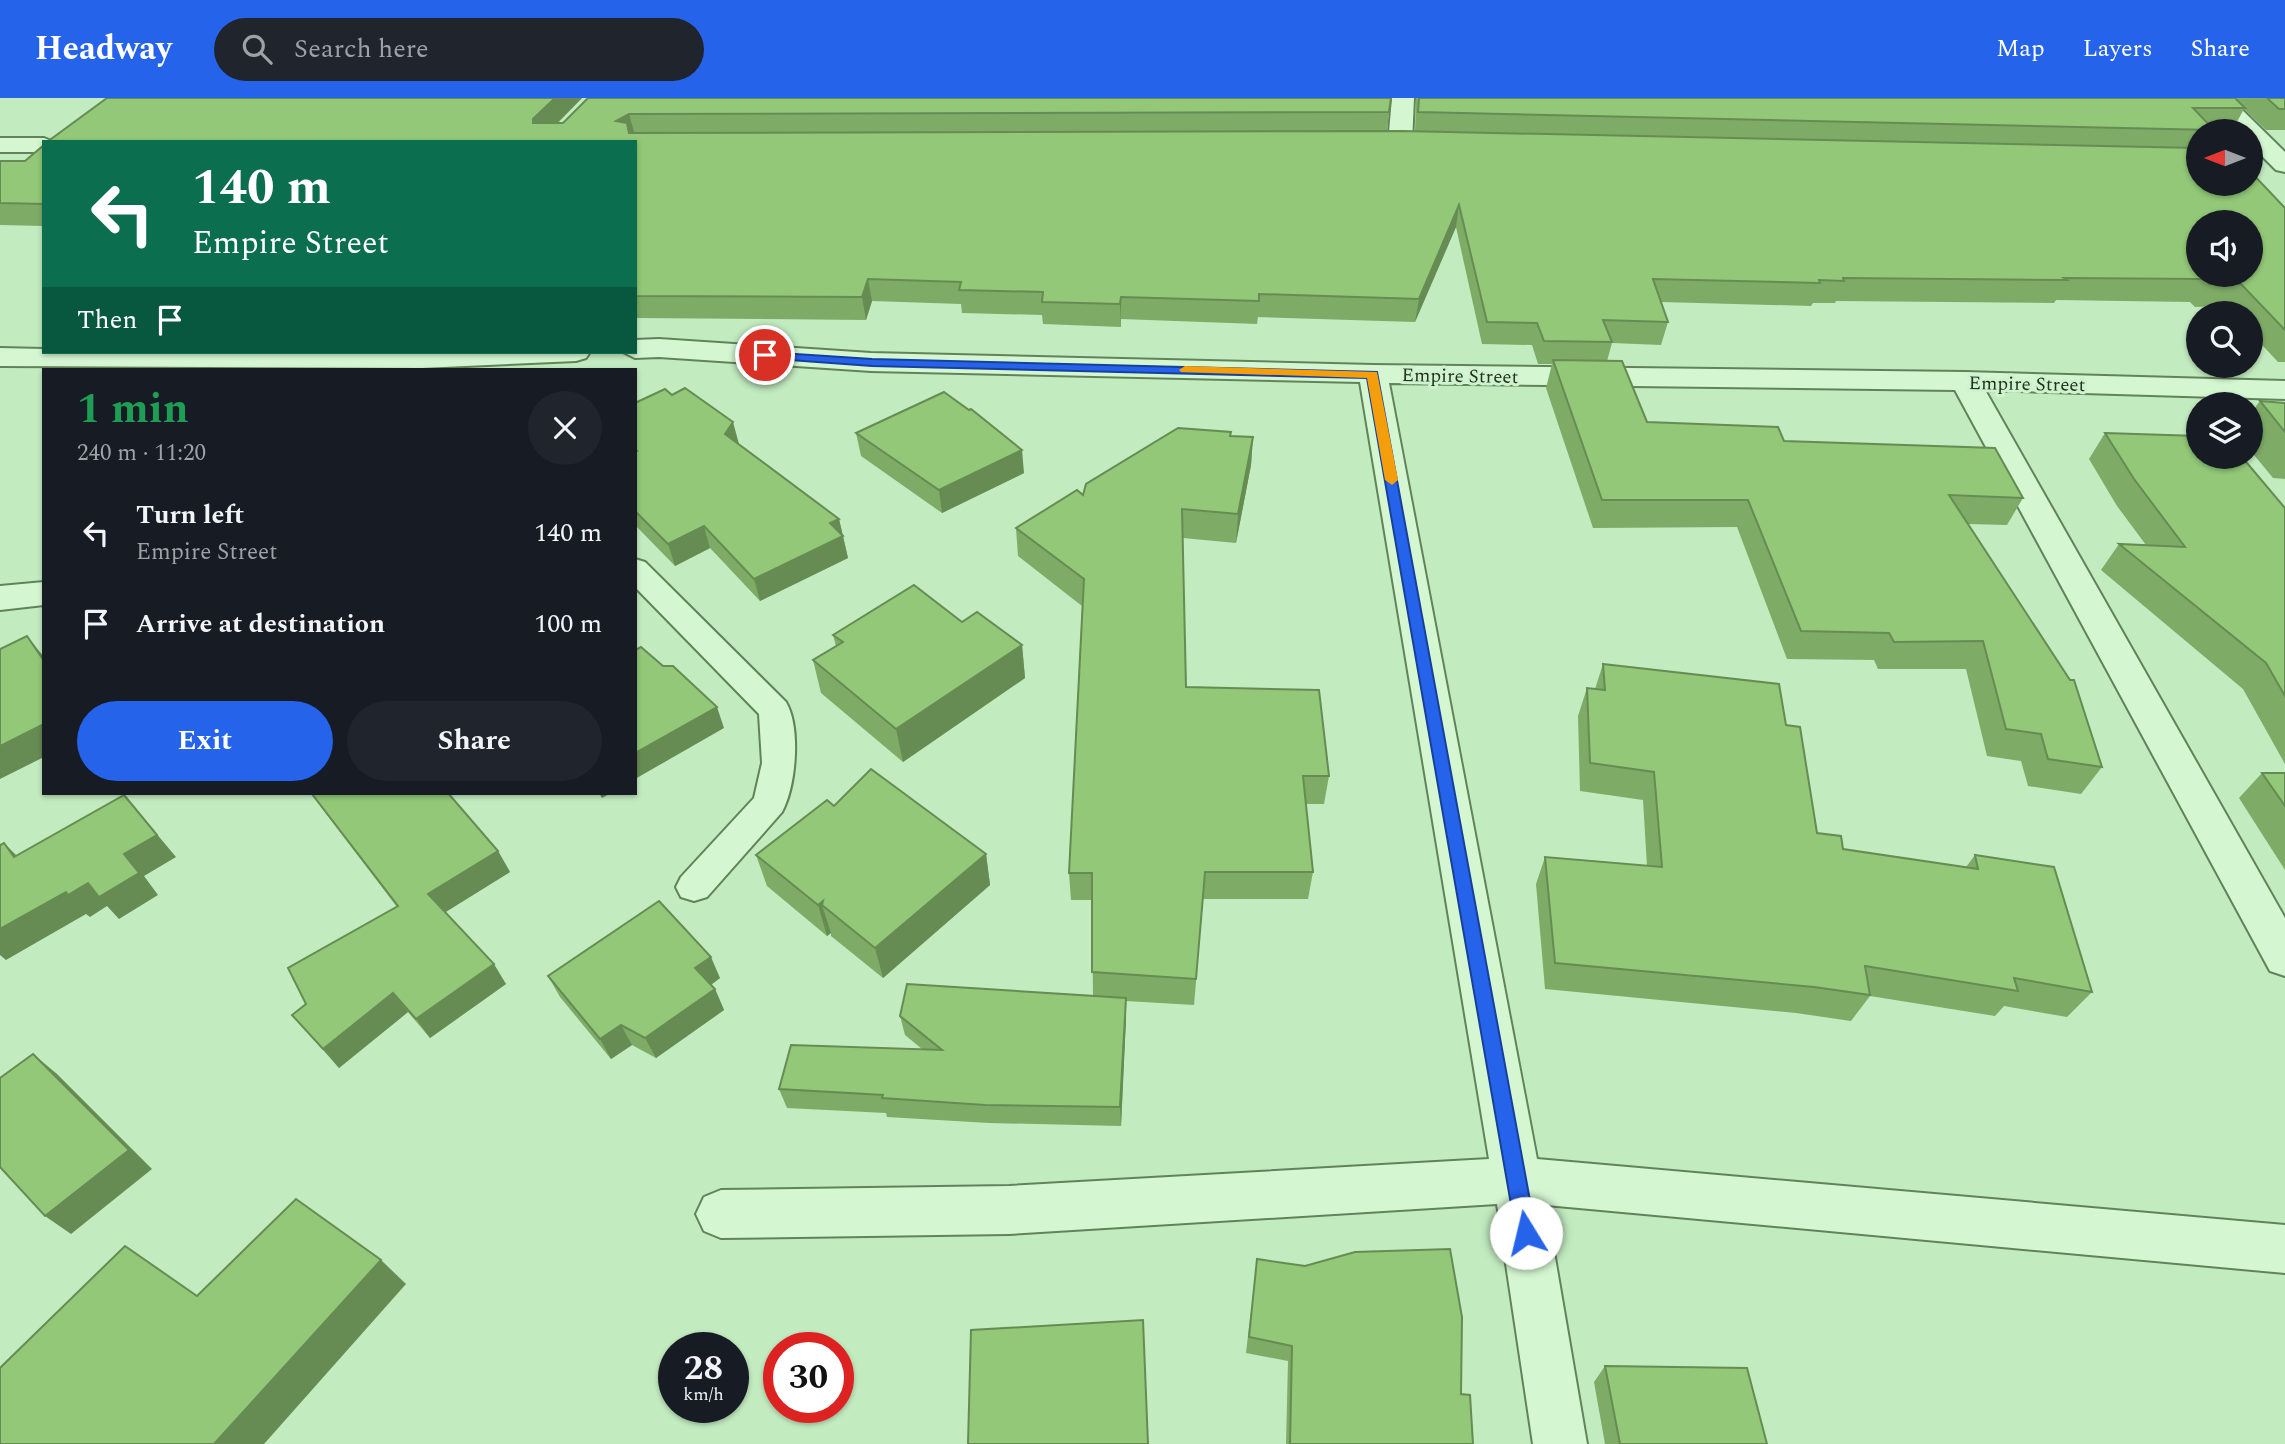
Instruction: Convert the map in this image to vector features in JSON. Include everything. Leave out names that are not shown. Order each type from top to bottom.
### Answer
[{"type":"street","points":[[1401,143],[1403,98]]},
{"type":"street","points":[[2217,98],[2283,163]]},
{"type":"street","points":[[1373,143],[1429,143]]},
{"type":"street","points":[[0,145],[42,145]]},
{"type":"street","points":[[2263,162],[2283,163]]},
{"type":"street","points":[[633,368],[647,348]]},
{"type":"street","name":"Empire Street","points":[[647,348],[872,362],[2285,390]]},
{"type":"street","points":[[0,357],[422,359],[532,354]]},
{"type":"street","points":[[1373,374],[1517,1180],[1560,1444]]},
{"type":"street","points":[[1965,382],[2285,958]]},
{"type":"street","points":[[0,598],[42,593]]},
{"type":"street","points":[[721,1214],[1009,1210],[1517,1180],[2285,1249]]},
{"type":"lane","points":[[637,571],[775,710],[779,763],[770,803],[694,887]]},
{"type":"building","points":[[107,98],[555,98],[533,119],[533,123],[563,123],[588,98],[1391,98],[1389,112],[629,114],[616,121],[627,123],[629,133],[1403,131],[2186,148],[2186,196],[2263,196],[2263,185],[2285,208],[2285,330],[2263,307],[2263,301],[2257,301],[2244,287],[2263,287],[2263,210],[2186,210],[2186,279],[1843,278],[1844,281],[1819,280],[1820,283],[1653,279],[1668,322],[1603,320],[1612,342],[1544,341],[1537,323],[1487,322],[1459,205],[1419,299],[1259,294],[1259,301],[1121,297],[1120,304],[1042,302],[1043,292],[959,290],[961,282],[868,279],[862,297],[637,296],[637,140],[50,140]]},
{"type":"building","points":[[1419,98],[2235,98],[2245,108],[2193,108],[2204,119],[2186,119],[2186,129],[1418,112]]},
{"type":"building","points":[[2267,98],[2285,98],[2285,109],[2279,109]]},
{"type":"building","points":[[42,147],[42,204],[0,203],[0,161],[25,161]]},
{"type":"building","points":[[1553,360],[1622,361],[1647,422],[1778,427],[1784,441],[1995,448],[2023,498],[1949,495],[2070,680],[2074,680],[2102,767],[2048,759],[2041,734],[2006,729],[1983,641],[1894,642],[1889,633],[1801,631],[1748,500],[1602,500]]},
{"type":"building","points":[[685,388],[733,422],[725,434],[839,519],[830,523],[843,536],[754,579],[704,526],[668,544],[637,513],[637,402],[665,389],[672,395]]},
{"type":"building","points":[[944,392],[971,409],[1022,450],[939,490],[856,433]]},
{"type":"building","points":[[2263,401],[2285,403],[2285,432],[2263,405]]},
{"type":"building","points":[[1178,428],[1231,432],[1230,436],[1253,437],[1238,514],[1182,509],[1186,687],[1319,690],[1329,776],[1303,776],[1313,872],[1205,872],[1196,979],[1092,972],[1092,873],[1069,873],[1084,579],[1016,528],[1077,490],[1083,495],[1086,484]]},
{"type":"building","points":[[2105,433],[2186,436],[2186,469],[2252,469],[2285,508],[2285,696],[2266,663],[2119,544],[2185,547],[2134,479]]},
{"type":"building","points":[[914,585],[962,622],[977,612],[1022,645],[896,729],[813,660],[843,642],[833,635]]},
{"type":"building","points":[[27,636],[42,658],[42,725],[0,746],[0,649]]},
{"type":"building","points":[[641,647],[663,666],[673,666],[717,707],[637,752],[637,649]]},
{"type":"building","points":[[1603,664],[1779,684],[1786,725],[1800,727],[1817,833],[1841,836],[1843,849],[1978,869],[1975,855],[2054,867],[2092,992],[2014,978],[2018,991],[1865,966],[1870,995],[1814,987],[1555,963],[1545,857],[1662,867],[1654,772],[1590,763],[1587,688],[1605,690]]},
{"type":"building","points":[[871,769],[986,854],[875,948],[822,905],[823,901],[818,905],[756,855],[827,800],[834,806]]},
{"type":"building","points":[[2262,773],[2285,773],[2285,806]]},
{"type":"building","points":[[124,795],[157,835],[124,854],[139,873],[99,897],[88,883],[68,895],[66,892],[0,929],[0,845],[4,843],[14,857]]},
{"type":"building","points":[[313,795],[450,795],[498,851],[428,894],[494,964],[416,1019],[393,993],[323,1049],[292,1015],[306,1004],[288,968],[398,906]]},
{"type":"building","points":[[659,901],[711,957],[695,968],[715,989],[645,1038],[621,1025],[600,1039],[548,976]]},
{"type":"building","points":[[907,984],[1126,998],[1120,1107],[985,1105],[779,1089],[791,1045],[942,1050],[900,1016]]},
{"type":"building","points":[[33,1054],[129,1150],[45,1216],[0,1167],[0,1078]]},
{"type":"building","points":[[296,1199],[381,1260],[214,1444],[0,1444],[0,1368],[125,1246],[197,1296]]},
{"type":"building","points":[[1450,1249],[1462,1317],[1461,1394],[1470,1395],[1473,1444],[1290,1444],[1292,1346],[1249,1337],[1257,1259],[1305,1266],[1355,1252]]},
{"type":"building","points":[[1143,1320],[1148,1444],[968,1444],[971,1330]]},
{"type":"building","points":[[1605,1366],[1747,1368],[1767,1444],[1620,1444]]},
{"type":"slow traffic","points":[[1185,370],[1373,374],[1392,480]]},
{"type":"route","points":[[765,355],[872,362],[1373,374],[1526,1233]]}]
